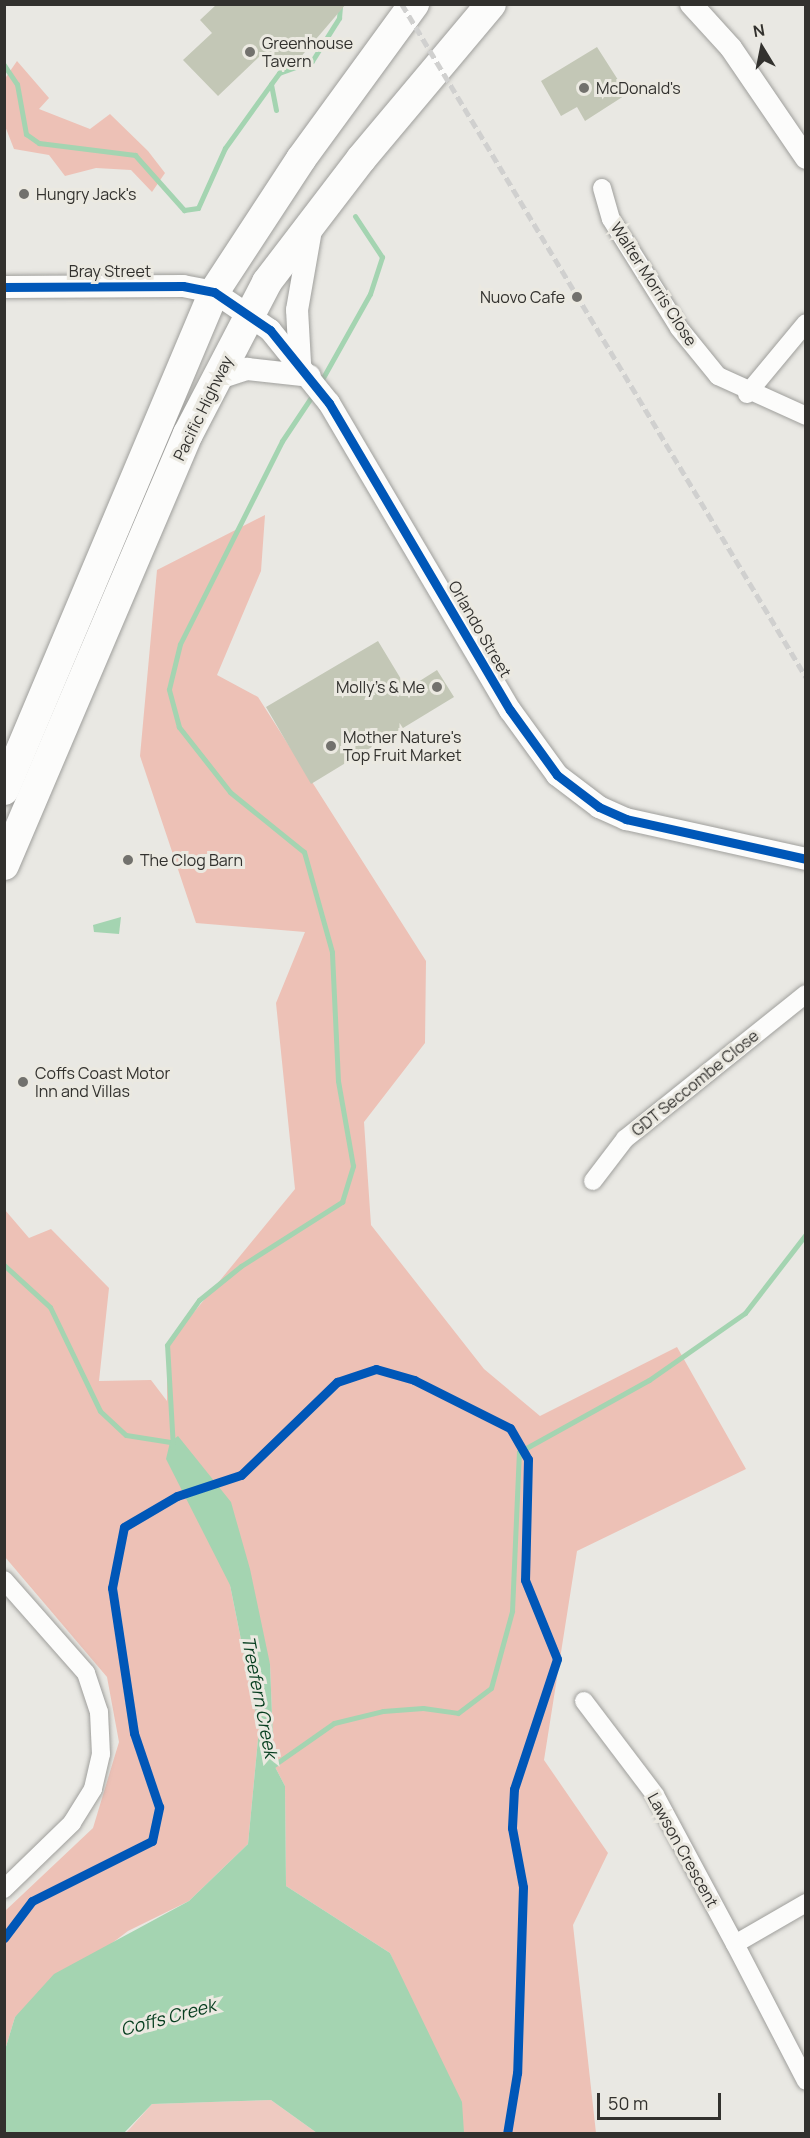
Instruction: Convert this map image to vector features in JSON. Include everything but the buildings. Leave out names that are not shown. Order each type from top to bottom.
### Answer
[{"type":"highway","name":"Pacific Highway","points":[[4,790],[214,292],[301,159],[414,4]]},
{"type":"highway","name":"Pacific Highway","points":[[4,865],[216,379],[250,316],[313,220],[491,4]]},
{"type":"street","points":[[691,4],[731,48],[806,158]]},
{"type":"street","name":"Walter Morris Close","points":[[602,188],[611,219],[679,328],[718,376],[747,394],[806,416]]},
{"type":"street","points":[[216,379],[247,369],[305,369],[297,310],[313,220]]},
{"type":"street","name":"Bray Street","points":[[4,287],[183,286],[214,292]]},
{"type":"street","name":"Orlando Street","points":[[214,292],[250,316],[305,369],[329,403],[510,710],[557,775],[599,807],[626,819],[806,859]]},
{"type":"street","points":[[747,394],[802,330]]},
{"type":"street","name":"GDT Seccombe Close","points":[[593,1181],[625,1139],[806,994]]},
{"type":"street","points":[[4,1580],[86,1674],[99,1712],[101,1754],[93,1790],[72,1823],[4,1889]]},
{"type":"street","name":"Lawson Crescent","points":[[584,1701],[655,1795],[806,2081]]},
{"type":"street","points":[[735,1944],[806,1903]]},
{"type":"shaded area","points":[[17,61],[49,98],[39,109],[90,129],[110,114],[148,151],[165,173],[152,192],[131,170],[96,168],[65,176],[49,155],[14,149],[5,126],[4,80]]},
{"type":"shaded area","points":[[265,515],[261,571],[217,675],[258,697],[426,961],[425,1043],[364,1122],[371,1225],[484,1369],[540,1416],[677,1347],[746,1469],[577,1551],[544,1760],[608,1853],[573,1925],[596,2133],[463,2133],[390,1953],[286,1886],[285,1786],[274,1765],[270,1664],[230,1585],[259,1729],[248,1844],[189,1901],[128,1931],[15,2017],[5,2050],[5,1911],[93,1828],[119,1742],[107,1677],[5,1557],[5,1210],[29,1238],[51,1229],[109,1288],[99,1381],[151,1380],[167,1401],[167,1345],[295,1189],[276,1003],[305,932],[196,923],[140,756],[157,570]]},
{"type":"shaded area","points":[[271,2100],[317,2133],[125,2134],[152,2104]]},
{"type":"water","points":[[121,917],[119,934],[94,932],[93,925]]},
{"type":"water","points":[[178,1436],[231,1502],[250,1569],[270,1664],[274,1765],[285,1786],[286,1886],[390,1953],[462,2102],[464,2133],[317,2133],[271,2100],[152,2104],[124,2133],[5,2133],[5,2050],[15,2017],[54,1974],[189,1901],[248,1844],[259,1729],[230,1585],[166,1459],[170,1442]]},
{"type":"waterway","points":[[276,110],[271,84],[279,73],[312,61],[339,18],[340,6]]},
{"type":"waterway","points":[[4,65],[17,84],[26,134],[39,143],[135,155],[184,210],[198,208],[225,148],[271,84]]},
{"type":"waterway","points":[[320,383],[370,294],[382,257],[355,216]]},
{"type":"waterway","points":[[173,1448],[167,1345],[199,1300],[241,1266],[342,1202],[353,1166],[338,1081],[332,952],[304,852],[230,792],[179,727],[169,689],[180,644],[282,441],[314,393]]},
{"type":"waterway","name":"Treefern Creek","points":[[274,1765],[334,1723],[383,1711],[423,1708],[458,1713],[491,1688],[512,1611],[519,1452],[649,1380],[745,1313],[806,1234]]},
{"type":"waterway","points":[[4,1265],[50,1307],[100,1411],[126,1435],[170,1442]]},
{"type":"railway","points":[[402,4],[806,677]]},
{"type":"cycle path","points":[[4,287],[183,286],[214,292],[270,330],[329,403],[510,710],[557,775],[599,807],[626,819],[806,859]]},
{"type":"cycle path","points":[[4,1938],[32,1901],[152,1841],[159,1807],[134,1733],[112,1588],[124,1527],[177,1496],[241,1475],[337,1382],[376,1369],[414,1380],[510,1428],[528,1459],[525,1580],[557,1659],[514,1789],[512,1828],[523,1887],[517,2073],[507,2134]]},
{"type":"place","name":"Greenhouse Tavern","points":[[250,52]]},
{"type":"place","name":"McDonald's","points":[[584,88]]},
{"type":"place","name":"Hungry Jack's","points":[[24,194]]},
{"type":"place","name":"Nuovo Cafe","points":[[577,297]]},
{"type":"place","name":"Molly's & Me","points":[[437,687]]},
{"type":"place","name":"Mother Nature's Top Fruit Market","points":[[331,746]]},
{"type":"place","name":"The Clog Barn","points":[[128,860]]},
{"type":"place","name":"Coffs Coast Motor Inn and Villas","points":[[23,1082]]},
{"type":"water label","name":"Coffs Creek","points":[[168,2017]]}]
